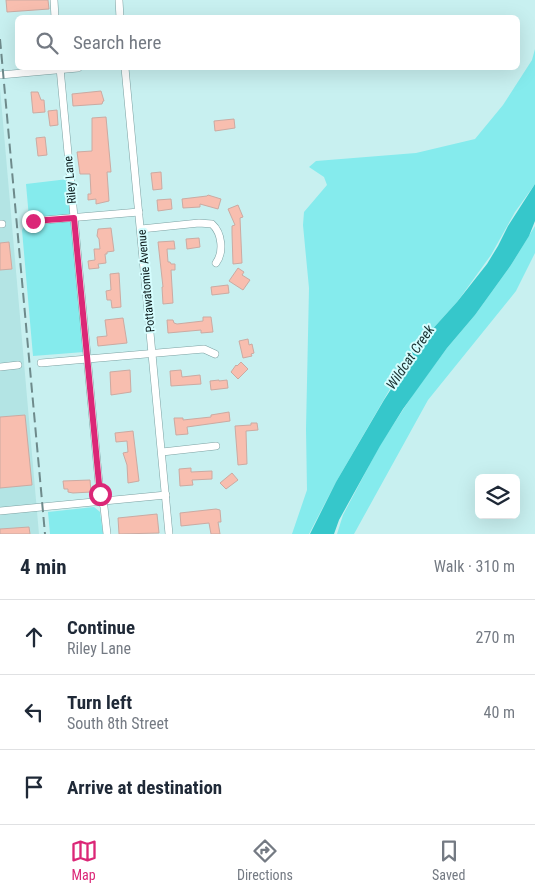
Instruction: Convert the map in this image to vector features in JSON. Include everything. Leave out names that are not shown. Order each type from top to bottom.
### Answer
[{"type":"street","points":[[54,0],[55,15]]},
{"type":"street","points":[[119,0],[120,15]]},
{"type":"street","points":[[0,75],[43,70]]},
{"type":"street","name":"Riley Lane","points":[[60,70],[102,501]]},
{"type":"street","name":"Pottawatomie Avenue","points":[[125,70],[170,534]]},
{"type":"street","points":[[33,221],[139,212]]},
{"type":"street","points":[[141,228],[199,222],[212,224],[219,233],[220,241],[220,258],[216,263]]},
{"type":"street","points":[[41,363],[204,349],[215,354]]},
{"type":"street","points":[[0,367],[18,365]]},
{"type":"street","points":[[162,452],[216,446]]},
{"type":"street","points":[[0,511],[166,495]]},
{"type":"street","points":[[102,501],[107,534]]},
{"type":"shaded area","points":[[535,49],[535,184],[515,212],[491,255],[457,302],[429,333],[416,344],[336,482],[309,534],[292,534],[307,490],[306,429],[309,288],[303,225],[304,212],[327,185],[324,177],[309,167],[316,161],[416,153],[475,139],[503,105],[532,60]]},
{"type":"shaded area","points":[[0,88],[39,534],[0,534]]},
{"type":"shaded area","points":[[68,179],[84,352],[33,356],[22,230],[29,218],[26,184]]},
{"type":"shaded area","points":[[535,226],[535,253],[516,291],[428,400],[354,534],[337,534],[343,515],[380,445],[414,393],[447,348],[475,315],[511,265]]},
{"type":"shaded area","points":[[94,507],[100,512],[103,534],[50,534],[48,512]]},
{"type":"water","name":"Wildcat Creek","points":[[535,184],[535,221],[529,236],[511,265],[403,409],[339,520],[334,534],[310,534],[336,482],[404,369],[416,344],[429,333],[457,302],[487,264],[508,226]]},
{"type":"building","points":[[6,0],[48,0],[49,9],[7,12]]},
{"type":"building","points":[[101,91],[104,101],[102,104],[73,106],[72,94]]},
{"type":"building","points":[[31,92],[38,92],[41,100],[44,100],[45,112],[33,113]]},
{"type":"building","points":[[57,110],[58,125],[50,126],[48,111]]},
{"type":"building","points":[[106,117],[111,172],[107,172],[109,201],[96,204],[96,199],[88,200],[88,194],[91,194],[90,174],[80,174],[77,152],[92,151],[92,118]]},
{"type":"building","points":[[234,119],[235,128],[215,131],[214,121]]},
{"type":"building","points":[[45,137],[47,155],[38,156],[36,138]]},
{"type":"building","points":[[161,172],[162,189],[153,190],[151,173]]},
{"type":"building","points":[[208,195],[221,199],[218,209],[200,204],[200,207],[183,208],[182,199]]},
{"type":"building","points":[[171,199],[172,209],[158,211],[157,200]]},
{"type":"building","points":[[238,205],[243,217],[240,218],[242,263],[233,264],[232,226],[235,225],[228,209]]},
{"type":"building","points":[[111,228],[114,251],[105,254],[106,263],[98,264],[99,268],[89,269],[88,261],[95,260],[94,249],[100,249],[97,236],[98,229]]},
{"type":"building","points":[[199,238],[200,247],[187,249],[186,239]]},
{"type":"building","points":[[174,241],[175,249],[167,249],[168,262],[175,264],[175,270],[171,270],[173,303],[163,304],[158,242]]},
{"type":"building","points":[[9,242],[12,269],[0,270],[0,243]]},
{"type":"building","points":[[238,268],[244,272],[242,275],[250,280],[243,290],[229,281]]},
{"type":"building","points":[[119,273],[121,307],[112,308],[111,300],[107,300],[106,291],[111,290],[110,274]]},
{"type":"building","points":[[228,285],[229,293],[212,295],[211,287]]},
{"type":"building","points":[[203,317],[211,317],[213,332],[201,333],[201,330],[168,333],[167,320],[173,320],[177,324],[203,321]]},
{"type":"building","points":[[123,318],[127,343],[98,346],[97,337],[107,336],[105,320]]},
{"type":"building","points":[[248,339],[249,345],[252,344],[254,353],[251,354],[252,356],[243,358],[239,341]]},
{"type":"building","points":[[241,362],[248,369],[238,379],[231,372]]},
{"type":"building","points":[[130,370],[131,392],[111,395],[110,372]]},
{"type":"building","points":[[181,370],[182,377],[200,375],[201,384],[171,386],[170,371]]},
{"type":"building","points":[[227,380],[228,388],[211,390],[210,381]]},
{"type":"building","points":[[229,412],[230,421],[187,427],[188,434],[176,435],[174,418],[183,418],[183,420],[211,417],[211,415]]},
{"type":"building","points":[[25,415],[32,485],[0,488],[0,417]]},
{"type":"building","points":[[251,423],[257,423],[258,430],[246,431],[247,464],[238,465],[235,426],[251,425]]},
{"type":"building","points":[[133,431],[139,481],[128,483],[127,465],[123,453],[128,452],[127,441],[116,442],[115,433]]},
{"type":"building","points":[[191,468],[191,472],[212,471],[212,479],[192,480],[193,485],[180,486],[179,469]]},
{"type":"building","points":[[232,473],[238,480],[226,489],[220,483]]},
{"type":"building","points":[[90,480],[91,492],[73,493],[68,492],[68,489],[64,489],[63,481]]},
{"type":"building","points":[[220,510],[221,522],[218,522],[220,534],[211,534],[209,523],[181,526],[180,513]]},
{"type":"building","points":[[157,514],[159,533],[119,534],[118,518]]},
{"type":"building","points":[[29,527],[30,534],[0,534],[0,529]]},
{"type":"railway","points":[[0,39],[45,534]]},
{"type":"route","points":[[33,221],[74,218],[100,494]]}]
